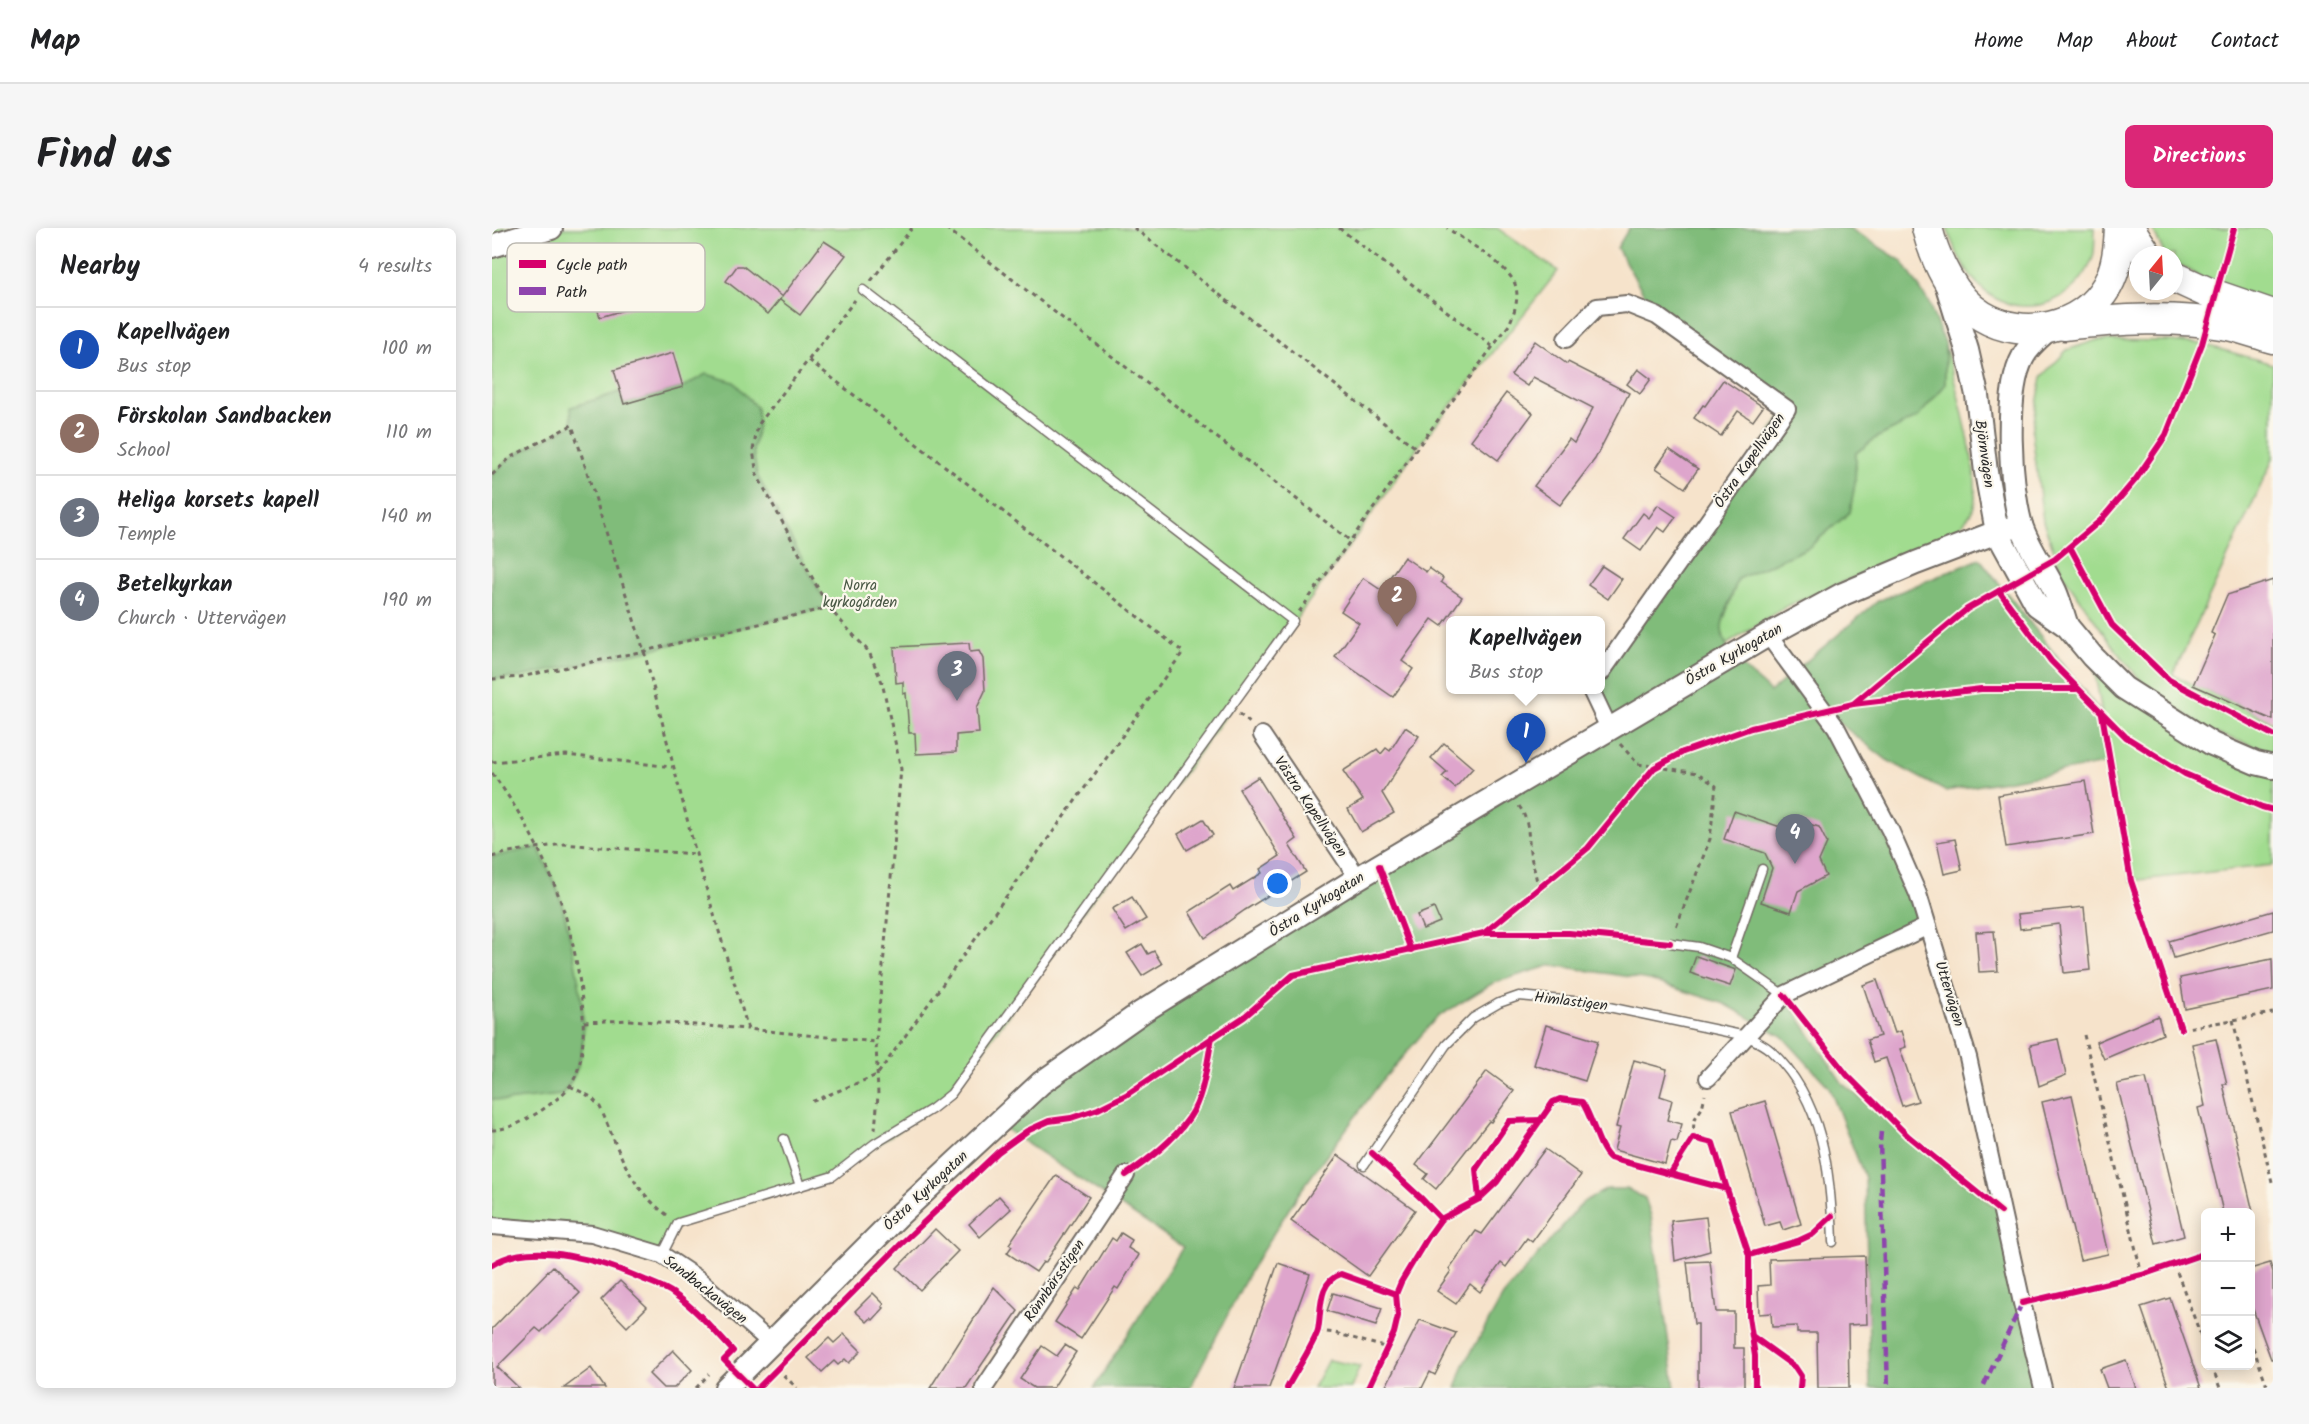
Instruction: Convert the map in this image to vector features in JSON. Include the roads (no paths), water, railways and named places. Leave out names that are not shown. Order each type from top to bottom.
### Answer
[{"type":"highway","points":[[2055,326],[2080,314],[2096,301],[2107,286],[2114,271],[2120,246],[2120,228]]},
{"type":"highway","points":[[2129,228],[2142,246]]},
{"type":"highway","points":[[1928,239],[1956,290],[1981,315],[2001,325],[2020,329],[2126,319],[2175,319],[2230,325],[2273,338]]},
{"type":"highway","points":[[2183,281],[2209,293],[2273,315]]},
{"type":"street","points":[[492,246],[551,228]]},
{"type":"street","name":"Björnvägen","points":[[1928,239],[1967,350],[1977,395],[1986,472],[1997,532],[2037,605],[2067,626],[2092,656],[2124,688],[2212,744],[2256,763],[2273,767]]},
{"type":"street","name":"Östra Kapellvägen","points":[[1566,339],[1597,307],[1627,304],[1657,316],[1787,409],[1605,667]]},
{"type":"street","name":"Björnvägen","points":[[2055,326],[2024,355],[2014,381],[2010,416],[2011,443],[2021,525],[2040,567],[2055,591],[2067,626]]},
{"type":"street","name":"Östra Kyrkogatan","points":[[726,1388],[778,1352],[898,1216],[1041,1083],[1142,1012],[1358,879],[1768,635],[1843,594],[1916,563],[2021,525]]},
{"type":"street","name":"Uttervägen","points":[[1768,635],[1836,728],[1858,766],[1918,894],[1968,1057],[2043,1388]]},
{"type":"street","points":[[1593,694],[1609,728]]},
{"type":"street","name":"Västra Kapellvägen","points":[[1262,735],[1358,879]]},
{"type":"street","points":[[1708,1078],[1784,995],[1928,926]]},
{"type":"street","name":"Rönnbärsstigen","points":[[984,1388],[1126,1175]]},
{"type":"street","name":"Sandbackavägen","points":[[492,1226],[592,1234],[662,1255],[698,1280],[778,1352]]},
{"type":"lane","points":[[662,1255],[678,1223],[833,1176],[873,1144],[932,1109],[951,1094],[1293,621],[863,290]]},
{"type":"lane","points":[[1731,957],[1762,870]]},
{"type":"lane","points":[[1670,943],[1699,946],[1731,957],[1784,995]]},
{"type":"lane","name":"Himlastigen","points":[[1364,1165],[1446,1045],[1473,1018],[1499,1003],[1519,996],[1585,1002],[1746,1036],[1768,1048],[1783,1063],[1801,1089],[1817,1121],[1827,1160],[1833,1242]]},
{"type":"lane","points":[[784,1139],[800,1186]]},
{"type":"place","name":"Förskolan Sandbacken","points":[[1397,627]]},
{"type":"place","name":"Heliga korsets kapell","points":[[957,701]]},
{"type":"place","name":"Kapellvägen","points":[[1526,763]]},
{"type":"place","name":"Betelkyrkan","points":[[1795,864]]},
{"type":"park label","name":"Norra kyrkogården","points":[[860,594]]}]
